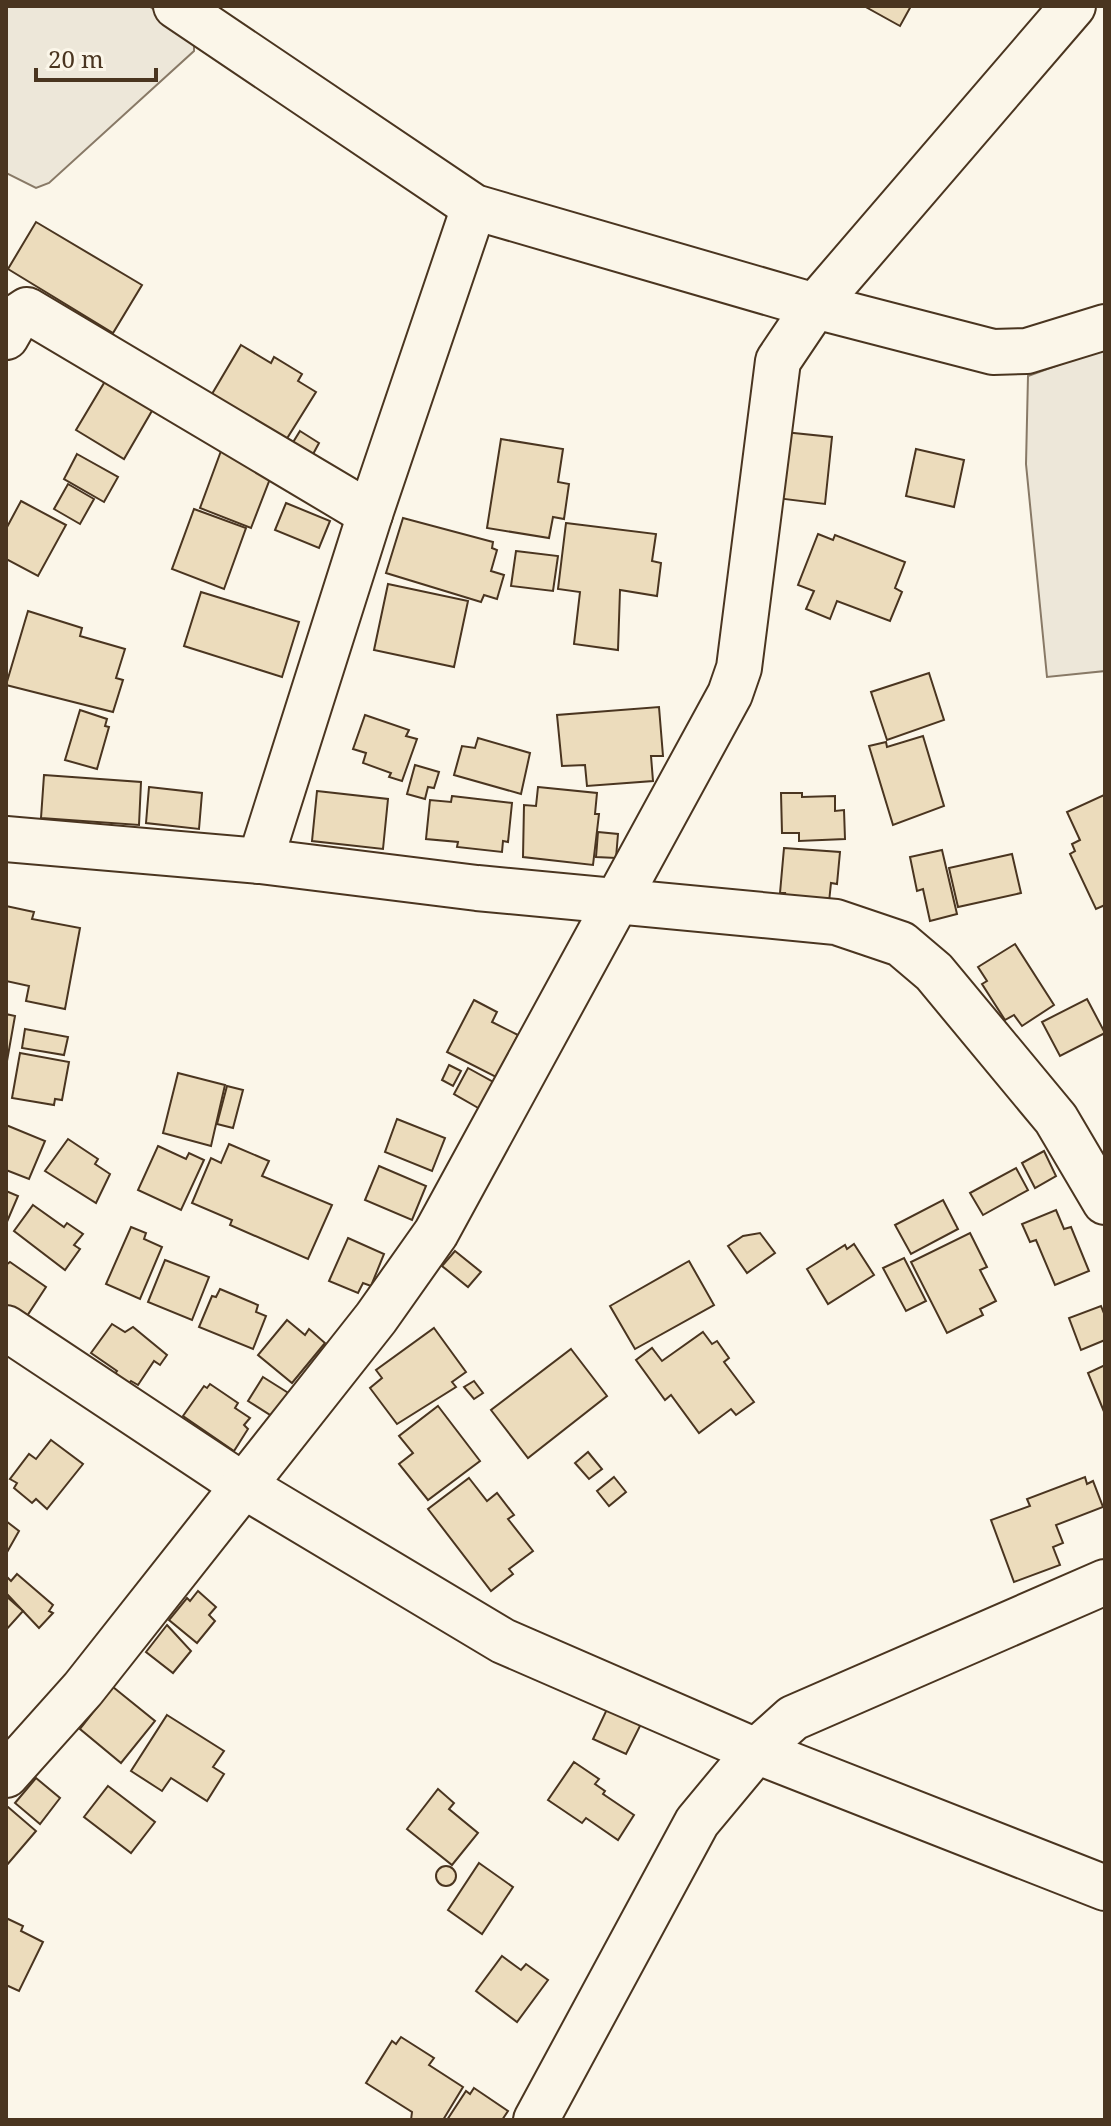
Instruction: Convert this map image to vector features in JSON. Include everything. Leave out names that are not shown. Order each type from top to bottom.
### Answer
[{"type":"street","points":[[176,6],[474,207],[815,306],[993,352],[1027,351],[1105,327]]},
{"type":"street","points":[[6,1775],[83,1689],[376,1318],[436,1233],[730,694],[739,668],[778,361],[815,306],[1064,8]]},
{"type":"street","points":[[260,861],[370,514],[474,207]]},
{"type":"street","points":[[6,337],[18,316],[27,310],[370,514]]},
{"type":"street","points":[[6,839],[260,861],[618,903],[836,922],[901,944],[934,972],[1056,1119],[1105,1202]]},
{"type":"street","points":[[6,1328],[244,1486],[503,1641],[756,1751],[1105,1888]]},
{"type":"street","points":[[536,2120],[697,1822],[756,1751],[793,1718],[1105,1582]]},
{"type":"shaded area","points":[[6,6],[149,6],[194,39],[194,51],[49,183],[36,188],[6,173]]},
{"type":"shaded area","points":[[1105,348],[1105,671],[1047,677],[1026,464],[1028,376]]},
{"type":"building","points":[[864,6],[911,6],[900,26]]},
{"type":"building","points":[[36,222],[142,285],[113,333],[8,269]]},
{"type":"building","points":[[241,345],[271,363],[274,357],[302,374],[298,381],[316,392],[286,440],[212,394]]},
{"type":"building","points":[[113,368],[160,397],[124,459],[76,430]]},
{"type":"building","points":[[300,431],[319,443],[312,456],[292,444]]},
{"type":"building","points":[[784,432],[832,437],[825,504],[776,498]]},
{"type":"building","points":[[501,439],[563,449],[558,482],[569,484],[564,519],[553,517],[549,538],[487,528]]},
{"type":"building","points":[[916,449],[964,460],[954,507],[906,496]]},
{"type":"building","points":[[221,451],[273,471],[251,528],[200,508]]},
{"type":"building","points":[[77,454],[118,477],[104,502],[64,479]]},
{"type":"building","points":[[68,484],[94,499],[80,524],[54,509]]},
{"type":"building","points":[[21,501],[66,525],[38,576],[6,559],[6,529]]},
{"type":"building","points":[[286,503],[330,521],[319,548],[275,530]]},
{"type":"building","points":[[194,509],[246,528],[224,589],[172,569]]},
{"type":"building","points":[[403,518],[493,542],[492,548],[497,550],[491,571],[504,575],[497,599],[484,595],[481,602],[386,573]]},
{"type":"building","points":[[566,523],[656,534],[652,561],[661,563],[657,596],[620,590],[618,650],[574,644],[580,592],[558,589]]},
{"type":"building","points":[[818,534],[833,540],[835,535],[905,562],[895,588],[902,592],[890,621],[837,601],[830,619],[806,609],[814,591],[798,585]]},
{"type":"building","points":[[516,551],[558,556],[553,591],[511,586]]},
{"type":"building","points":[[388,584],[468,601],[454,667],[374,650]]},
{"type":"building","points":[[201,592],[299,622],[282,677],[184,646]]},
{"type":"building","points":[[28,611],[82,628],[80,636],[125,649],[116,678],[123,680],[113,712],[6,685]]},
{"type":"building","points":[[929,673],[944,720],[887,740],[871,692]]},
{"type":"building","points":[[659,707],[663,756],[651,756],[653,781],[587,786],[585,765],[562,766],[557,715]]},
{"type":"building","points":[[80,710],[107,719],[105,726],[109,727],[97,769],[65,760]]},
{"type":"building","points":[[365,715],[409,730],[406,736],[417,739],[402,781],[389,777],[391,773],[363,763],[366,753],[353,749]]},
{"type":"building","points":[[923,736],[944,806],[893,825],[869,746],[886,742],[887,747]]},
{"type":"building","points":[[478,738],[530,753],[521,794],[454,775],[462,746],[475,748]]},
{"type":"building","points":[[415,765],[439,772],[434,788],[428,787],[425,799],[407,794]]},
{"type":"building","points":[[44,775],[141,782],[139,825],[41,818]]},
{"type":"building","points":[[149,787],[202,793],[199,829],[146,823]]},
{"type":"building","points":[[538,787],[597,793],[595,814],[599,814],[593,865],[523,857],[524,805],[536,806]]},
{"type":"building","points":[[317,791],[388,799],[383,849],[312,841]]},
{"type":"building","points":[[781,793],[802,793],[802,797],[835,796],[835,811],[844,810],[845,839],[799,841],[799,833],[782,833]]},
{"type":"building","points":[[1104,795],[1105,905],[1096,909],[1070,854],[1075,851],[1072,844],[1080,840],[1067,812]]},
{"type":"building","points":[[452,796],[512,803],[508,842],[503,841],[502,852],[457,847],[458,842],[426,839],[430,800],[451,802]]},
{"type":"building","points":[[598,832],[618,834],[616,858],[596,857]]},
{"type":"building","points":[[784,848],[840,852],[837,884],[831,883],[829,902],[784,898],[785,893],[780,893]]},
{"type":"building","points":[[942,850],[957,914],[930,921],[923,889],[917,891],[910,857]]},
{"type":"building","points":[[1012,854],[1021,893],[958,907],[949,868]]},
{"type":"building","points":[[6,906],[34,912],[32,919],[80,928],[65,1009],[26,1001],[29,986],[6,981]]},
{"type":"building","points":[[1015,944],[1054,1005],[1022,1026],[1014,1015],[1005,1020],[982,984],[987,981],[978,967]]},
{"type":"building","points":[[1087,999],[1105,1033],[1060,1056],[1042,1022]]},
{"type":"building","points":[[474,1000],[497,1012],[492,1022],[518,1035],[496,1077],[447,1052]]},
{"type":"building","points":[[6,1014],[15,1016],[7,1061],[6,1061]]},
{"type":"building","points":[[25,1029],[68,1037],[64,1055],[22,1048]]},
{"type":"building","points":[[20,1053],[69,1062],[62,1100],[55,1099],[54,1105],[12,1098]]},
{"type":"building","points":[[449,1065],[461,1071],[453,1086],[442,1080]]},
{"type":"building","points":[[468,1068],[495,1083],[480,1109],[454,1094]]},
{"type":"building","points":[[178,1073],[225,1085],[211,1146],[163,1133]]},
{"type":"building","points":[[227,1086],[243,1090],[233,1128],[217,1124]]},
{"type":"building","points":[[397,1119],[445,1138],[432,1171],[385,1152]]},
{"type":"building","points":[[6,1125],[45,1141],[29,1179],[6,1170]]},
{"type":"building","points":[[68,1139],[98,1159],[95,1164],[110,1174],[96,1203],[45,1171]]},
{"type":"building","points":[[229,1144],[269,1161],[262,1176],[332,1205],[308,1259],[230,1225],[232,1220],[192,1203],[211,1158],[221,1163]]},
{"type":"building","points":[[158,1146],[186,1159],[189,1153],[204,1160],[181,1210],[138,1190]]},
{"type":"building","points":[[1044,1151],[1056,1176],[1035,1188],[1022,1163]]},
{"type":"building","points":[[379,1166],[426,1186],[412,1220],[365,1200]]},
{"type":"building","points":[[1016,1168],[1028,1190],[983,1215],[970,1193]]},
{"type":"building","points":[[6,1191],[18,1196],[6,1224]]},
{"type":"building","points":[[943,1200],[958,1229],[911,1254],[895,1225]]},
{"type":"building","points":[[33,1205],[64,1227],[67,1223],[83,1234],[74,1245],[80,1249],[65,1270],[14,1231]]},
{"type":"building","points":[[1056,1210],[1064,1229],[1071,1227],[1089,1271],[1055,1285],[1036,1240],[1030,1242],[1022,1224]]},
{"type":"building","points":[[131,1227],[146,1233],[144,1239],[162,1247],[140,1299],[106,1284]]},
{"type":"building","points":[[760,1233],[775,1253],[747,1273],[728,1246],[743,1236]]},
{"type":"building","points":[[970,1233],[987,1267],[980,1270],[996,1301],[980,1309],[983,1315],[947,1333],[911,1262]]},
{"type":"building","points":[[348,1238],[384,1254],[371,1286],[363,1283],[358,1293],[329,1281]]},
{"type":"building","points":[[854,1244],[874,1275],[828,1304],[807,1269],[845,1245],[847,1249]]},
{"type":"building","points":[[455,1251],[481,1272],[468,1287],[442,1266]]},
{"type":"building","points":[[904,1258],[926,1301],[906,1311],[883,1268]]},
{"type":"building","points":[[165,1260],[209,1277],[192,1320],[148,1302]]},
{"type":"building","points":[[689,1261],[714,1305],[635,1349],[610,1306]]},
{"type":"building","points":[[10,1262],[46,1287],[25,1319],[6,1306],[6,1265]]},
{"type":"building","points":[[220,1289],[258,1305],[256,1312],[266,1316],[253,1349],[199,1327],[212,1296],[216,1297]]},
{"type":"building","points":[[1101,1306],[1105,1316],[1105,1340],[1081,1350],[1069,1318]]},
{"type":"building","points":[[287,1320],[305,1335],[309,1329],[325,1343],[292,1383],[258,1355]]},
{"type":"building","points":[[112,1324],[125,1332],[133,1327],[167,1355],[160,1365],[154,1361],[138,1385],[131,1381],[126,1388],[112,1378],[117,1371],[91,1353]]},
{"type":"building","points":[[434,1328],[466,1372],[452,1382],[456,1387],[397,1424],[370,1388],[382,1378],[376,1370]]},
{"type":"building","points":[[703,1332],[712,1344],[717,1341],[729,1358],[724,1362],[754,1402],[736,1415],[731,1409],[699,1433],[671,1395],[665,1400],[636,1360],[652,1348],[662,1361]]},
{"type":"building","points":[[571,1349],[607,1396],[528,1458],[491,1410]]},
{"type":"building","points":[[1105,1365],[1105,1414],[1088,1373]]},
{"type":"building","points":[[263,1377],[290,1394],[275,1418],[248,1401]]},
{"type":"building","points":[[474,1381],[483,1393],[474,1399],[464,1387]]},
{"type":"building","points":[[210,1384],[238,1403],[235,1408],[250,1418],[244,1425],[248,1429],[234,1451],[183,1416],[204,1386],[207,1388]]},
{"type":"building","points":[[438,1406],[480,1461],[428,1500],[399,1464],[413,1453],[399,1436]]},
{"type":"building","points":[[51,1440],[83,1464],[47,1509],[36,1499],[32,1503],[14,1488],[17,1483],[10,1479],[29,1454],[36,1459]]},
{"type":"building","points":[[588,1452],[602,1469],[589,1479],[575,1463]]},
{"type":"building","points":[[614,1477],[626,1492],[609,1506],[597,1491]]},
{"type":"building","points":[[1085,1477],[1087,1484],[1093,1481],[1103,1507],[1056,1525],[1063,1543],[1053,1547],[1060,1565],[1014,1582],[991,1520],[1030,1506],[1027,1499]]},
{"type":"building","points":[[469,1478],[487,1501],[497,1493],[514,1515],[508,1519],[533,1551],[509,1569],[513,1574],[491,1591],[428,1509]]},
{"type":"building","points":[[6,1521],[19,1531],[6,1554]]},
{"type":"building","points":[[17,1574],[53,1605],[49,1611],[53,1613],[39,1628],[6,1593],[6,1576],[11,1581]]},
{"type":"building","points":[[198,1591],[216,1607],[209,1615],[215,1621],[197,1643],[169,1620],[187,1598],[190,1601]]},
{"type":"building","points":[[6,1596],[23,1611],[6,1630]]},
{"type":"building","points":[[167,1625],[191,1651],[173,1673],[146,1652]]},
{"type":"building","points":[[113,1687],[155,1721],[121,1763],[80,1729]]},
{"type":"building","points":[[608,1707],[641,1724],[626,1754],[593,1739]]},
{"type":"building","points":[[167,1715],[224,1751],[213,1767],[224,1774],[207,1801],[171,1778],[162,1791],[131,1771]]},
{"type":"building","points":[[574,1762],[599,1779],[595,1784],[605,1791],[603,1794],[634,1815],[618,1840],[586,1818],[582,1823],[548,1800]]},
{"type":"building","points":[[36,1778],[60,1798],[40,1824],[15,1803]]},
{"type":"building","points":[[108,1786],[155,1822],[131,1853],[84,1817]]},
{"type":"building","points":[[438,1789],[454,1803],[449,1809],[478,1833],[452,1865],[407,1829]]},
{"type":"building","points":[[8,1807],[36,1831],[6,1866],[6,1809]]},
{"type":"building","points":[[479,1863],[513,1887],[482,1934],[448,1910]]},
{"type":"building","points":[[446,1866],[453,1869],[456,1876],[453,1883],[446,1886],[439,1883],[436,1876],[439,1869]]},
{"type":"building","points":[[6,1918],[23,1926],[21,1931],[43,1942],[19,1991],[6,1985]]},
{"type":"building","points":[[502,1956],[521,1970],[526,1964],[548,1980],[517,2022],[476,1991]]},
{"type":"building","points":[[401,2037],[434,2058],[429,2065],[463,2087],[443,2120],[411,2120],[412,2112],[366,2083],[392,2041],[396,2044]]},
{"type":"building","points":[[474,2088],[508,2111],[502,2120],[447,2120],[466,2091],[470,2094]]}]
